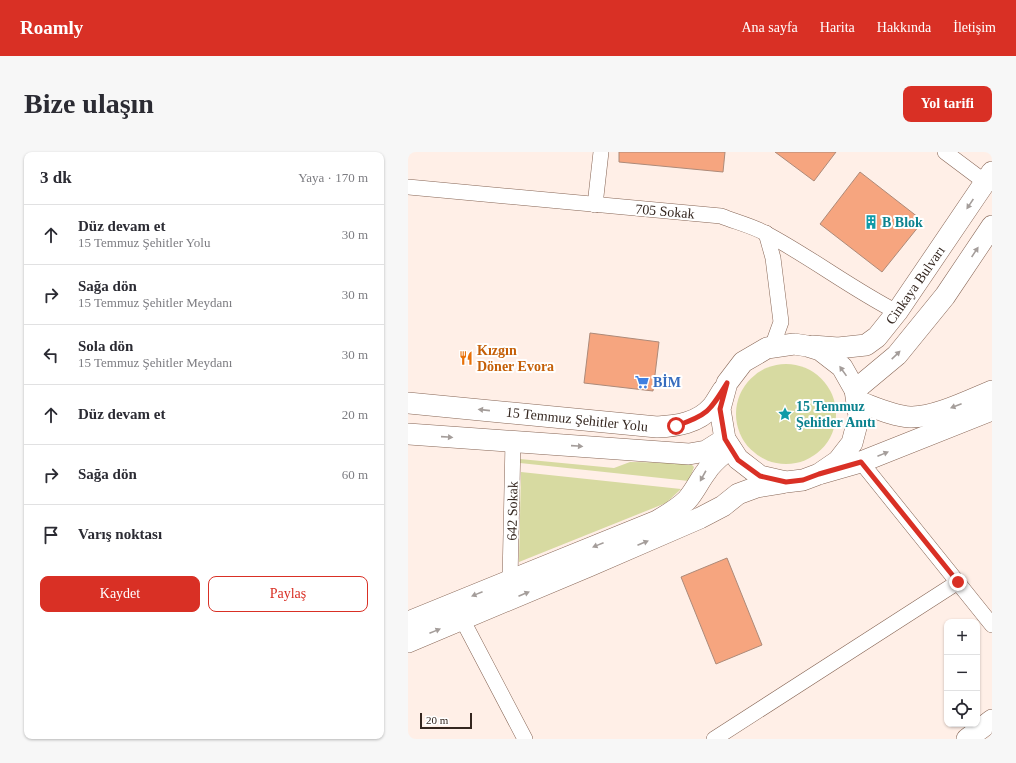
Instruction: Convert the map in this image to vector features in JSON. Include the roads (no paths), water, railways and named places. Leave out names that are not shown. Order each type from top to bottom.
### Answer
[{"type":"main road","name":"Cinkaya Bulvarı","points":[[807,346],[838,348],[866,345],[877,337],[897,312],[989,177]]},
{"type":"main road","name":"Cinkaya Bulvarı","points":[[856,395],[897,355],[945,296],[992,226]]},
{"type":"main road","points":[[786,482],[760,476],[738,460],[728,444],[720,409],[727,383],[743,362],[767,348],[794,344],[820,350],[842,367],[856,395],[859,416],[852,443],[838,461],[819,474]]},
{"type":"main road","name":"15 Temmuz Şehitler Yolu","points":[[408,402],[657,427],[676,426],[702,416],[713,407],[727,383]]},
{"type":"main road","points":[[856,395],[901,416],[921,417],[954,407],[992,391]]},
{"type":"main road","points":[[408,642],[700,518],[723,506],[738,494],[757,487],[803,480],[861,462],[992,410]]},
{"type":"main road","name":"15 Temmuz Şehitler Yolu","points":[[408,434],[689,454],[706,451],[728,444]]},
{"type":"main road","points":[[408,622],[657,521],[673,512],[690,496],[698,487],[706,471],[728,444]]},
{"type":"main road","points":[[967,739],[992,720]]},
{"type":"street","points":[[595,205],[601,152]]},
{"type":"street","points":[[945,152],[989,177]]},
{"type":"street","name":"705 Sokak","points":[[408,188],[721,216],[766,233],[809,258],[874,300],[897,312]]},
{"type":"street","points":[[766,233],[773,258],[781,322],[772,347]]},
{"type":"street","name":"642 Sokak","points":[[510,580],[513,441]]},
{"type":"street","points":[[861,462],[992,625]]},
{"type":"street","points":[[714,739],[958,582]]},
{"type":"street","points":[[462,620],[525,739]]},
{"type":"place","name":"B Blok","points":[[871,222]]},
{"type":"place","name":"Kızgın Döner Evora","points":[[466,358]]},
{"type":"place","name":"BİM","points":[[642,382]]},
{"type":"place","name":"15 Temmuz Şehitler Anıtı","points":[[785,414]]}]
